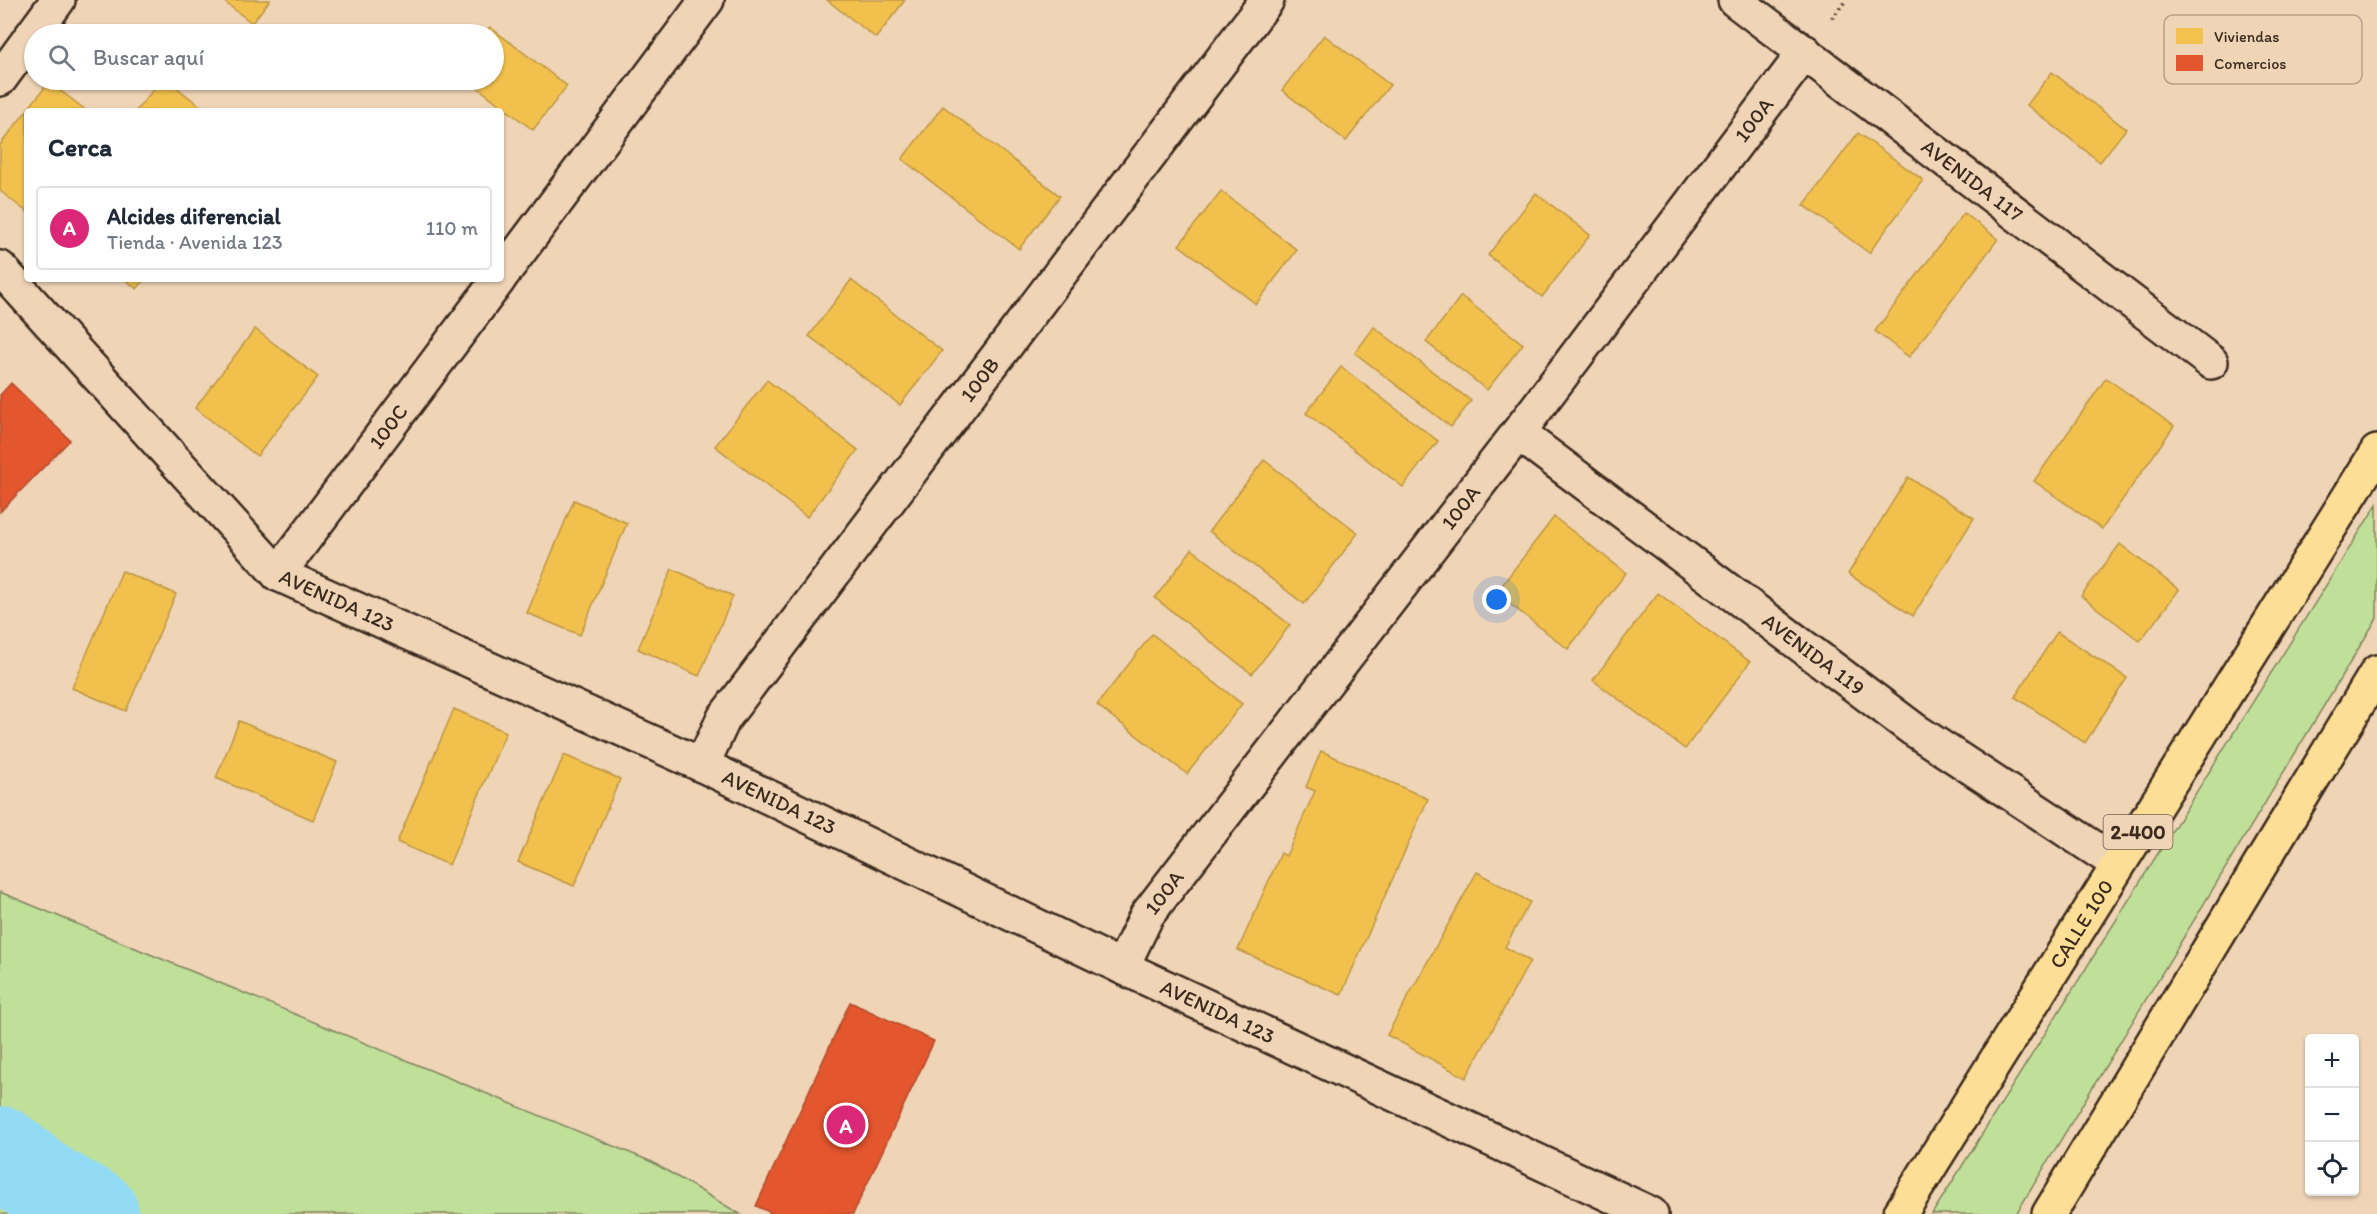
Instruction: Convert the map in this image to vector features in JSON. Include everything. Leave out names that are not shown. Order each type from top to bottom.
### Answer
[{"type":"highway","name":"CALLE 100","points":[[1900,1214],[2377,452]]},
{"type":"highway","points":[[2049,1214],[2377,672]]},
{"type":"street","points":[[40,24],[58,0]]},
{"type":"street","name":"100C","points":[[504,272],[707,0]]},
{"type":"street","name":"100B","points":[[702,765],[724,718],[1267,0]]},
{"type":"street","name":"AVENIDA 117","points":[[1735,0],[2211,362]]},
{"type":"street","points":[[0,79],[24,46]]},
{"type":"street","name":"100A","points":[[1122,968],[1148,915],[1518,433],[1805,52]]},
{"type":"street","name":"AVENIDA 123","points":[[0,268],[278,574],[702,765],[1122,968],[1651,1214]]},
{"type":"street","name":"100C","points":[[278,574],[496,282]]},
{"type":"street","name":"AVENIDA 119","points":[[1518,433],[1913,729],[2118,864]]},
{"type":"green space","points":[[2377,504],[2377,618],[2016,1214],[1932,1214]]},
{"type":"green space","points":[[0,892],[652,1162],[740,1214],[0,1214]]},
{"type":"building: Viviendas","points":[[222,0],[270,0],[252,23]]},
{"type":"building: Viviendas","points":[[827,0],[905,0],[876,38]]},
{"type":"building: Viviendas","points":[[1324,35],[1390,85],[1346,141],[1282,90]]},
{"type":"building: Viviendas","points":[[504,38],[567,86],[533,130],[481,90],[504,90]]},
{"type":"building: Viviendas","points":[[2052,72],[2126,129],[2100,162],[2027,105]]},
{"type":"building: Viviendas","points":[[43,90],[59,90],[83,108],[29,108]]},
{"type":"building: Viviendas","points":[[153,90],[180,90],[200,106],[199,108],[138,108]]},
{"type":"building: Viviendas","points":[[943,106],[1060,196],[1019,249],[902,159]]},
{"type":"building: Viviendas","points":[[24,114],[24,210],[0,191],[0,145]]},
{"type":"building: Viviendas","points":[[1858,133],[1923,180],[1869,253],[1804,205]]},
{"type":"building: Viviendas","points":[[1221,191],[1297,250],[1256,304],[1179,245]]},
{"type":"building: Viviendas","points":[[1536,193],[1590,235],[1542,297],[1488,255]]},
{"type":"building: Viviendas","points":[[1964,213],[1998,239],[1909,357],[1875,331]]},
{"type":"building: Viviendas","points":[[851,280],[942,351],[900,405],[809,336]]},
{"type":"building: Viviendas","points":[[128,282],[143,282],[137,289]]},
{"type":"building: Viviendas","points":[[1461,296],[1523,344],[1487,390],[1426,342]]},
{"type":"building: Viviendas","points":[[1374,327],[1471,401],[1451,427],[1355,353]]},
{"type":"building: Viviendas","points":[[255,329],[318,377],[257,456],[195,408]]},
{"type":"building: Viviendas","points":[[1341,367],[1438,441],[1403,487],[1306,413]]},
{"type":"building: Viviendas","points":[[2106,378],[2174,426],[2102,529],[2034,481]]},
{"type":"building: Viviendas","points":[[767,380],[858,450],[807,517],[715,446]]},
{"type":"building: Viviendas","points":[[1264,460],[1358,533],[1304,604],[1209,531]]},
{"type":"building: Viviendas","points":[[1908,477],[1974,518],[1913,616],[1848,574]]},
{"type":"building: Viviendas","points":[[574,500],[627,523],[580,635],[527,613]]},
{"type":"building: Viviendas","points":[[1554,517],[1626,573],[1568,649],[1496,593]]},
{"type":"building: Viviendas","points":[[2120,544],[2179,590],[2140,641],[2081,596]]},
{"type":"building: Viviendas","points":[[1192,549],[1290,625],[1252,674],[1155,598]]},
{"type":"building: Viviendas","points":[[672,569],[733,596],[699,676],[638,649]]},
{"type":"building: Viviendas","points":[[122,571],[176,594],[126,711],[72,688]]},
{"type":"building: Viviendas","points":[[1658,593],[1750,662],[1685,749],[1593,680]]},
{"type":"building: Viviendas","points":[[2057,632],[2127,678],[2085,743],[2015,697]]},
{"type":"building: Viviendas","points":[[1152,634],[1242,704],[1187,774],[1097,705]]},
{"type":"building: Viviendas","points":[[454,709],[506,732],[449,865],[397,842]]},
{"type":"building: Viviendas","points":[[239,721],[337,762],[313,820],[216,778]]},
{"type":"building: Viviendas","points":[[1321,751],[1428,799],[1341,995],[1238,950],[1281,853],[1286,856],[1315,791],[1306,787]]},
{"type":"building: Viviendas","points":[[564,755],[620,779],[574,886],[518,862]]},
{"type":"building: Viviendas","points":[[1477,872],[1530,902],[1505,947],[1530,961],[1466,1078],[1387,1035]]},
{"type":"building: Comercios","points":[[11,383],[70,440],[0,512],[0,395]]},
{"type":"building: Comercios","points":[[850,1002],[934,1041],[853,1214],[773,1214],[756,1206]]},
{"type":"waterway","points":[[0,1151],[46,1187],[94,1214]]},
{"type":"place","name":"Alcides diferencial","points":[[846,1125]]}]
